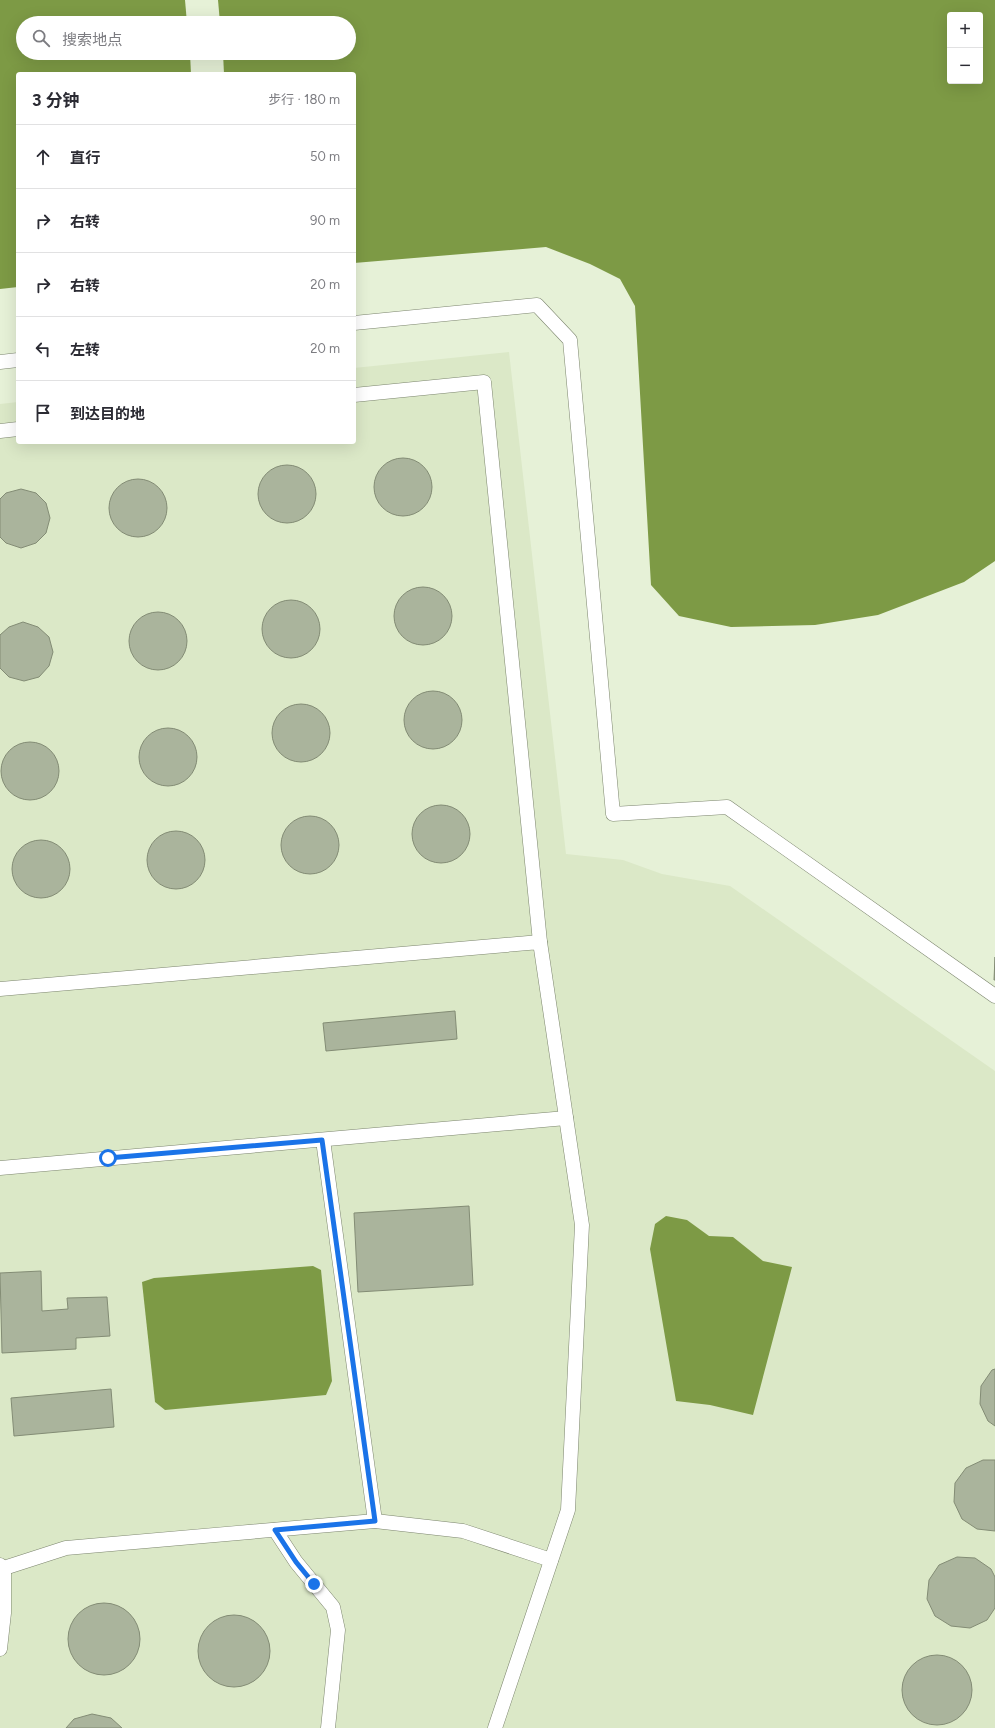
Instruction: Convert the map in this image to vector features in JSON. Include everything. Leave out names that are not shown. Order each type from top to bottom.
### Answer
[{"type":"lane","points":[[356,323],[537,305],[570,340],[613,814],[726,807],[995,996]]},
{"type":"lane","points":[[0,362],[16,360]]},
{"type":"lane","points":[[356,395],[484,382],[540,942],[582,1225],[568,1510],[495,1728]]},
{"type":"lane","points":[[0,431],[16,429]]},
{"type":"lane","points":[[0,989],[540,942]]},
{"type":"lane","points":[[0,1168],[566,1118]]},
{"type":"lane","points":[[322,1140],[375,1521]]},
{"type":"lane","points":[[0,1648],[4,1613],[2,1567],[66,1548],[375,1521],[463,1531],[552,1560]]},
{"type":"lane","points":[[275,1530],[296,1562],[333,1607],[338,1630],[328,1728]]},
{"type":"shaded area","points":[[0,0],[995,0],[995,561],[964,582],[878,615],[815,625],[731,627],[679,616],[651,585],[635,306],[620,279],[590,264],[546,247],[356,263],[356,72],[16,72],[16,287],[0,289]]},
{"type":"shaded area","points":[[509,352],[566,854],[623,860],[662,874],[730,886],[995,1071],[995,1728],[0,1728],[0,404],[16,402],[16,444],[356,444],[356,368]]},
{"type":"shaded area","points":[[666,1216],[687,1220],[709,1236],[733,1237],[763,1261],[792,1267],[753,1415],[710,1405],[676,1401],[650,1249],[655,1224]]},
{"type":"shaded area","points":[[313,1266],[321,1270],[332,1381],[326,1395],[165,1410],[155,1402],[142,1282],[154,1278]]},
{"type":"pier","points":[[185,0],[218,0],[219,16],[186,16]]},
{"type":"pier","points":[[190,60],[223,60],[224,72],[191,72]]},
{"type":"building","points":[[403,458],[419,463],[427,471],[432,487],[427,503],[419,511],[403,516],[387,511],[379,503],[374,487],[379,471],[387,463]]},
{"type":"building","points":[[287,465],[303,470],[311,478],[316,494],[311,510],[303,518],[287,523],[271,518],[263,510],[258,494],[263,478],[271,470]]},
{"type":"building","points":[[138,479],[154,484],[162,492],[167,508],[162,524],[154,532],[138,537],[122,532],[114,524],[109,508],[114,492],[122,484]]},
{"type":"building","points":[[21,489],[36,493],[46,503],[50,518],[46,533],[36,543],[21,548],[6,543],[0,537],[0,499],[6,493]]},
{"type":"building","points":[[423,587],[439,592],[447,600],[452,616],[447,632],[439,640],[423,645],[407,640],[399,632],[394,616],[399,600],[407,592]]},
{"type":"building","points":[[291,600],[307,605],[315,613],[320,629],[315,645],[307,653],[291,658],[275,653],[267,645],[262,629],[267,613],[275,605]]},
{"type":"building","points":[[158,612],[174,617],[182,625],[187,641],[182,657],[174,665],[158,670],[142,665],[134,657],[129,641],[134,625],[142,617]]},
{"type":"building","points":[[23,622],[38,627],[49,637],[53,652],[49,666],[39,677],[24,681],[9,677],[0,668],[0,635],[9,627]]},
{"type":"building","points":[[433,691],[449,696],[457,704],[462,720],[457,736],[449,744],[433,749],[417,744],[409,736],[404,720],[409,704],[417,696]]},
{"type":"building","points":[[301,704],[317,709],[325,717],[330,733],[325,749],[317,757],[301,762],[285,757],[277,749],[272,733],[277,717],[285,709]]},
{"type":"building","points":[[168,728],[184,733],[192,741],[197,757],[192,773],[184,781],[168,786],[152,781],[144,773],[139,757],[144,741],[152,733]]},
{"type":"building","points":[[30,742],[46,747],[54,755],[59,771],[54,787],[46,795],[30,800],[14,795],[6,787],[1,771],[6,755],[14,747]]},
{"type":"building","points":[[441,805],[457,810],[465,818],[470,834],[465,850],[457,858],[441,863],[425,858],[417,850],[412,834],[417,818],[425,810]]},
{"type":"building","points":[[310,816],[326,821],[334,829],[339,845],[334,861],[326,869],[310,874],[294,869],[286,861],[281,845],[286,829],[294,821]]},
{"type":"building","points":[[176,831],[192,836],[200,844],[205,860],[200,876],[192,884],[176,889],[160,884],[152,876],[147,860],[152,844],[160,836]]},
{"type":"building","points":[[41,840],[57,845],[65,853],[70,869],[65,885],[57,893],[41,898],[25,893],[17,885],[12,869],[17,853],[25,845]]},
{"type":"building","points":[[995,957],[995,980],[994,980]]},
{"type":"building","points":[[455,1011],[457,1039],[326,1051],[323,1023]]},
{"type":"building","points":[[469,1206],[473,1285],[358,1292],[354,1213]]},
{"type":"building","points":[[41,1271],[42,1311],[68,1309],[67,1298],[107,1297],[110,1336],[76,1338],[76,1349],[2,1353],[0,1273]]},
{"type":"building","points":[[995,1369],[995,1426],[988,1421],[980,1404],[981,1386],[992,1370]]},
{"type":"building","points":[[111,1389],[114,1427],[14,1436],[11,1398]]},
{"type":"building","points":[[983,1460],[995,1460],[995,1531],[977,1529],[962,1519],[954,1502],[955,1483],[966,1468]]},
{"type":"building","points":[[957,1557],[975,1558],[991,1569],[995,1577],[995,1608],[987,1620],[970,1628],[951,1626],[935,1616],[927,1599],[929,1580],[939,1565]]},
{"type":"building","points":[[104,1603],[118,1606],[130,1613],[137,1625],[140,1639],[137,1653],[130,1665],[118,1672],[104,1675],[90,1672],[78,1665],[71,1653],[68,1639],[71,1625],[78,1613],[90,1606]]},
{"type":"building","points":[[234,1615],[248,1618],[260,1625],[267,1637],[270,1651],[267,1665],[260,1677],[248,1684],[234,1687],[220,1684],[208,1677],[201,1665],[198,1651],[201,1637],[208,1625],[220,1618]]},
{"type":"building","points":[[930,1655],[944,1655],[957,1661],[966,1670],[970,1676],[972,1690],[970,1704],[962,1715],[951,1723],[944,1725],[930,1725],[923,1723],[912,1715],[904,1704],[902,1697],[902,1683],[904,1676],[912,1665],[923,1657]]},
{"type":"building","points":[[92,1714],[111,1718],[122,1728],[66,1728],[74,1719]]},
{"type":"route","points":[[108,1158],[322,1140],[375,1521],[275,1530],[296,1562],[314,1584]]}]
